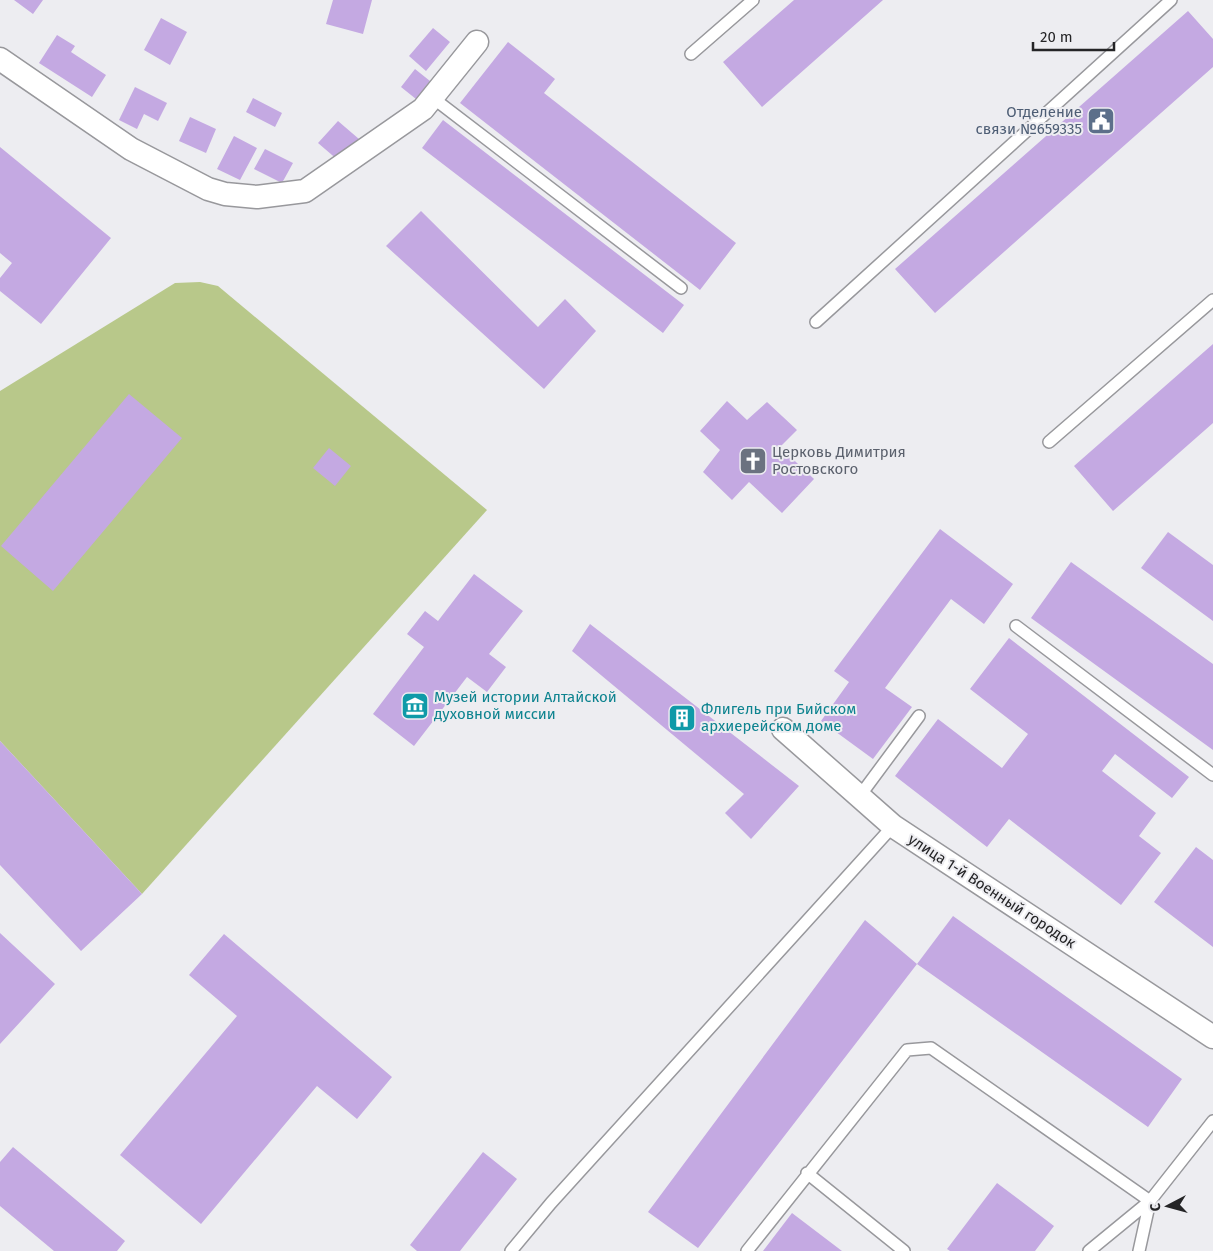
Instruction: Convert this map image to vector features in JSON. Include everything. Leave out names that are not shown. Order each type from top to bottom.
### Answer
[{"type":"street","points":[[0,60],[131,149],[208,189],[225,194],[257,197],[305,191],[423,109],[477,42]]},
{"type":"street","name":"улица 1-й Военный городок","points":[[783,729],[893,826],[1212,1033]]},
{"type":"lane","points":[[691,54],[753,0]]},
{"type":"lane","points":[[816,322],[1171,0]]},
{"type":"lane","points":[[432,98],[681,288]]},
{"type":"lane","points":[[1049,442],[1213,300]]},
{"type":"lane","points":[[1016,626],[1213,775]]},
{"type":"lane","points":[[859,797],[919,716]]},
{"type":"lane","points":[[510,1251],[550,1204],[893,826]]},
{"type":"lane","points":[[747,1251],[907,1050],[932,1048],[1150,1201]]},
{"type":"lane","points":[[1089,1251],[1150,1201],[1213,1121]]},
{"type":"lane","points":[[808,1173],[904,1251]]},
{"type":"lane","points":[[1139,1251],[1150,1201]]},
{"type":"green space","points":[[200,282],[218,286],[487,510],[142,894],[0,741],[0,391],[175,283]]},
{"type":"building","points":[[14,0],[43,0],[33,14]]},
{"type":"building","points":[[333,0],[372,0],[363,34],[326,24]]},
{"type":"building","points":[[794,0],[883,0],[762,107],[723,62]]},
{"type":"building","points":[[1188,11],[1213,39],[1213,67],[935,313],[895,269]]},
{"type":"building","points":[[161,18],[187,32],[170,65],[144,50]]},
{"type":"building","points":[[433,28],[450,42],[426,71],[409,56]]},
{"type":"building","points":[[57,35],[75,46],[71,52],[106,75],[92,97],[39,63]]},
{"type":"building","points":[[508,42],[555,79],[544,93],[736,243],[700,290],[460,103]]},
{"type":"building","points":[[415,69],[430,81],[416,99],[401,87]]},
{"type":"building","points":[[135,87],[167,103],[158,121],[144,114],[137,129],[119,120]]},
{"type":"building","points":[[253,98],[282,113],[275,127],[246,112]]},
{"type":"building","points":[[190,117],[216,129],[206,153],[179,141]]},
{"type":"building","points":[[443,120],[684,305],[663,333],[422,148]]},
{"type":"building","points":[[338,121],[359,139],[339,161],[318,143]]},
{"type":"building","points":[[234,136],[257,148],[240,180],[217,169]]},
{"type":"building","points":[[0,147],[111,238],[41,324],[0,291],[0,278],[12,263],[0,253]]},
{"type":"building","points":[[265,149],[293,163],[282,183],[254,169]]},
{"type":"building","points":[[421,211],[538,327],[565,299],[596,331],[544,389],[386,246]]},
{"type":"building","points":[[1213,344],[1213,423],[1113,511],[1074,466]]},
{"type":"building","points":[[129,394],[182,438],[53,591],[1,546]]},
{"type":"building","name":"Церковь Димитрия Ростовского","points":[[727,401],[747,420],[767,402],[797,430],[780,447],[814,479],[782,513],[749,482],[732,500],[703,472],[720,450],[700,431]]},
{"type":"building","points":[[329,448],[351,466],[335,486],[313,468]]},
{"type":"building","points":[[940,529],[1013,584],[984,624],[951,599],[885,688],[912,707],[873,759],[821,721],[849,682],[834,671]]},
{"type":"building","points":[[1168,532],[1213,565],[1213,621],[1141,568]]},
{"type":"building","points":[[1071,562],[1213,664],[1213,750],[1031,618]]},
{"type":"building","points":[[474,574],[523,611],[489,654],[506,667],[487,692],[467,677],[414,746],[373,714],[424,647],[407,634],[425,611],[438,621]]},
{"type":"building","name":"Флигель при Бийском архиерейском доме","points":[[590,624],[799,786],[751,839],[725,813],[744,794],[572,651]]},
{"type":"building","points":[[1009,638],[1189,777],[1172,798],[1115,754],[1102,771],[1156,813],[1139,836],[1161,853],[1121,905],[1009,819],[987,847],[895,776],[938,719],[1002,768],[1028,734],[970,689]]},
{"type":"building","points":[[0,741],[142,894],[81,951],[0,865]]},
{"type":"building","points":[[1196,847],[1213,860],[1213,947],[1154,902]]},
{"type":"building","points":[[953,916],[1182,1079],[1148,1127],[917,964]]},
{"type":"building","points":[[865,920],[917,964],[698,1248],[648,1212]]},
{"type":"building","points":[[0,933],[55,984],[0,1044]]},
{"type":"building","points":[[224,934],[392,1077],[357,1119],[317,1086],[201,1224],[120,1155],[237,1016],[189,975]]},
{"type":"building","points":[[13,1147],[125,1241],[117,1251],[54,1251],[0,1206],[0,1162]]},
{"type":"building","points":[[483,1152],[517,1179],[460,1251],[417,1251],[410,1245]]},
{"type":"building","points":[[997,1183],[1054,1226],[1035,1251],[950,1251],[947,1249]]},
{"type":"building","points":[[792,1213],[842,1251],[763,1251]]},
{"type":"place","name":"Отделение связи №659335","points":[[1101,121]]},
{"type":"place","name":"Церковь Димитрия Ростовского","points":[[753,461]]},
{"type":"place","name":"Музей истории Алтайской духовной миссии","points":[[415,706]]},
{"type":"place","name":"Флигель при Бийском архиерейском доме","points":[[682,718]]}]
